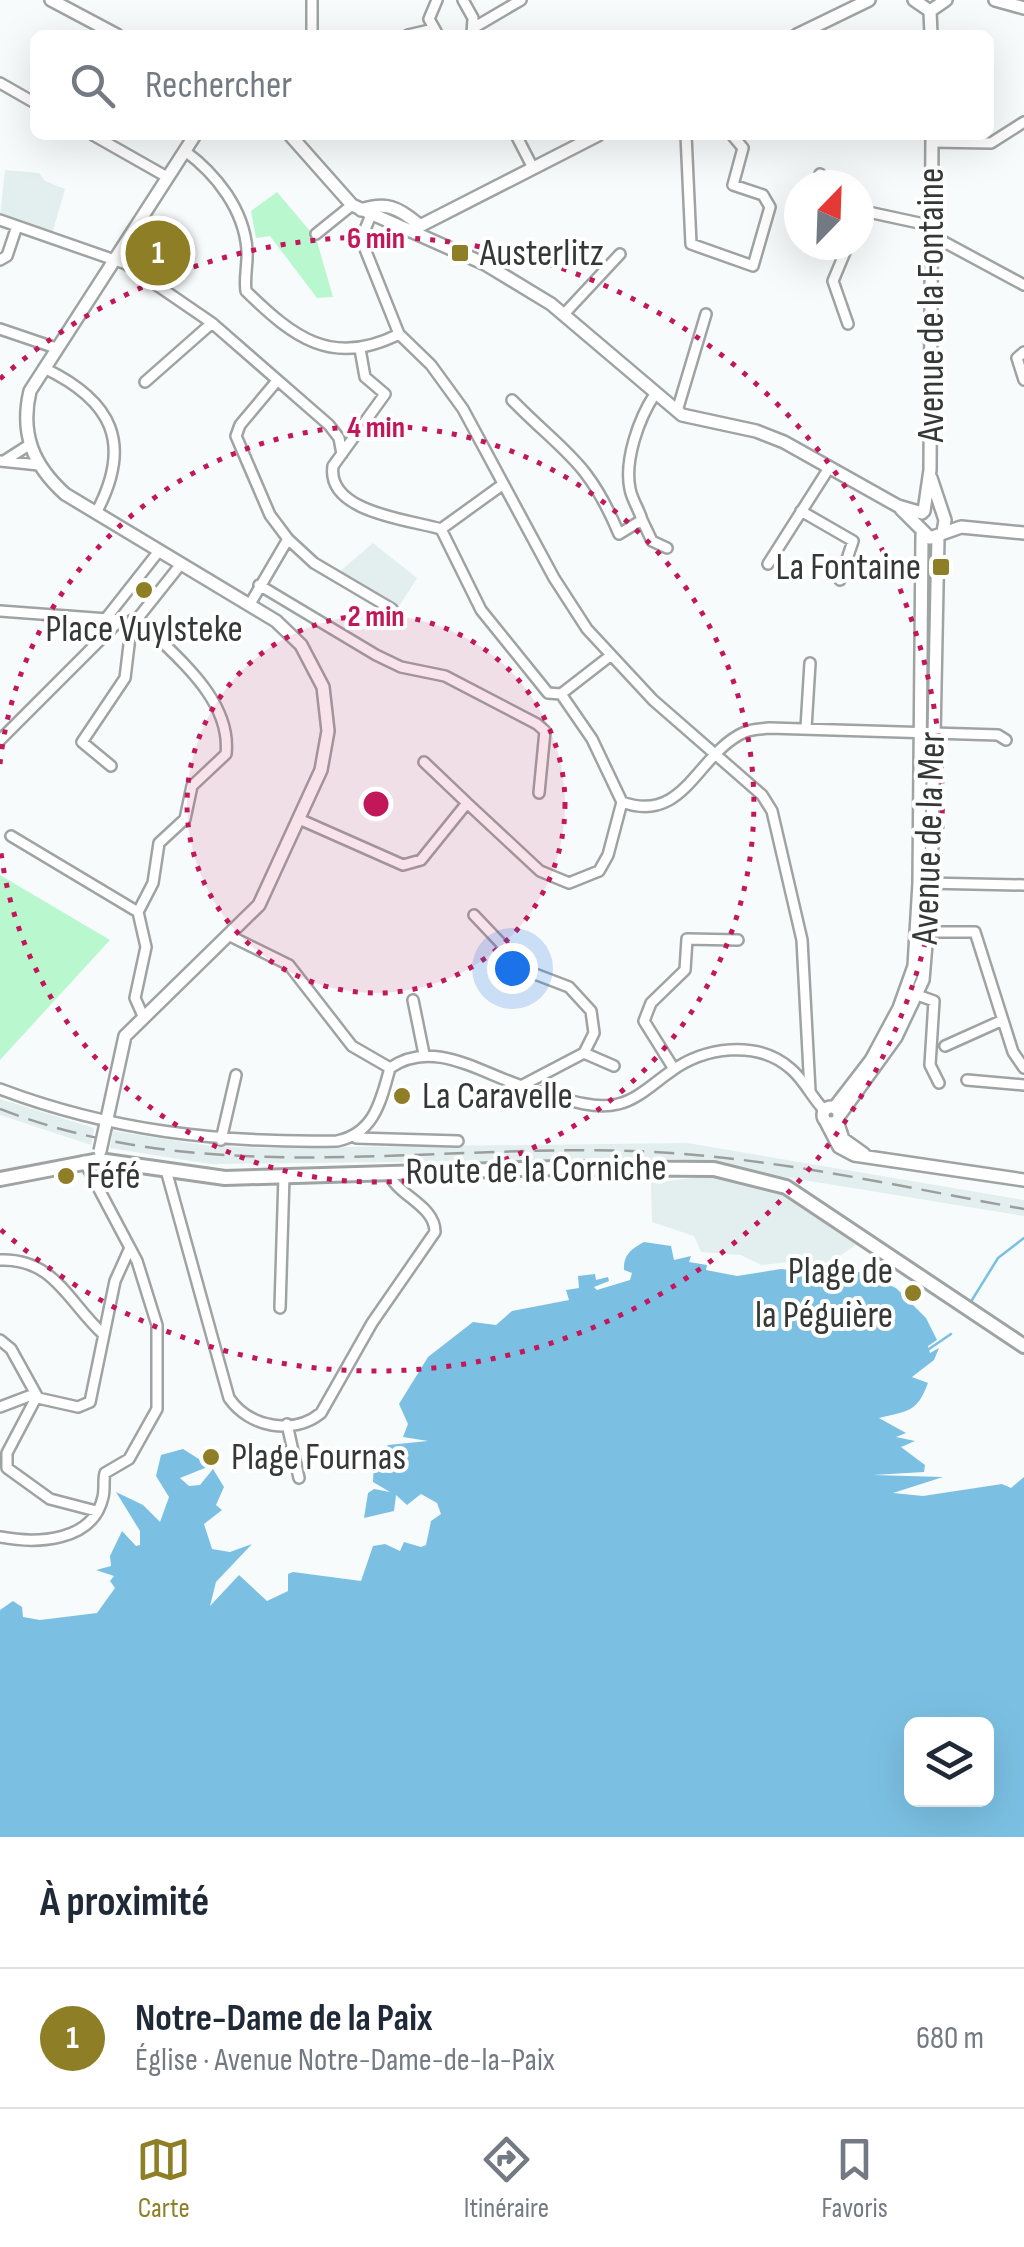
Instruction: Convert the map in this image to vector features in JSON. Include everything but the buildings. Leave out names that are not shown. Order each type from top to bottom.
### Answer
[{"type":"main road","name":"Route de la Corniche","points":[[0,1180],[100,1155],[225,1178],[686,1168],[775,1182],[1024,1346]]},
{"type":"street","points":[[51,0],[108,30]]},
{"type":"street","points":[[312,0],[312,30]]},
{"type":"street","points":[[463,0],[474,30]]},
{"type":"street","points":[[476,30],[521,0]]},
{"type":"street","points":[[807,30],[869,0]]},
{"type":"street","points":[[914,0],[930,10]]},
{"type":"street","points":[[930,10],[946,0]]},
{"type":"street","points":[[995,0],[1024,8]]},
{"type":"street","points":[[433,2],[429,19],[435,30]]},
{"type":"street","points":[[930,10],[930,30]]},
{"type":"street","points":[[0,83],[30,99]]},
{"type":"street","points":[[956,140],[991,143],[1024,122]]},
{"type":"street","points":[[102,140],[167,177]]},
{"type":"street","points":[[100,1155],[125,1036],[259,904],[321,770],[328,731],[323,687],[301,645],[250,604],[64,494],[39,465],[29,445],[26,411],[44,368],[192,140]]},
{"type":"street","points":[[295,140],[362,210],[361,239],[399,334],[446,384],[554,578],[610,656],[772,810],[802,940],[810,1091]]},
{"type":"street","points":[[519,140],[533,168]]},
{"type":"street","points":[[416,230],[437,215],[588,140]]},
{"type":"street","points":[[686,140],[691,244],[753,266],[770,207],[763,194],[733,185],[743,148],[736,140]]},
{"type":"street","name":"Avenue de la Fontaine","points":[[921,521],[930,474],[932,140]]},
{"type":"street","points":[[185,151],[204,165],[229,197],[242,224],[246,290],[287,331],[323,347],[360,349],[399,334]]},
{"type":"street","points":[[316,234],[362,210],[384,204],[402,210],[416,230],[485,264],[565,313],[682,423],[771,438]]},
{"type":"street","points":[[874,216],[933,231],[1024,284]]},
{"type":"street","points":[[0,220],[113,260],[212,323],[329,425],[339,438],[342,454]]},
{"type":"street","points":[[0,260],[7,256],[17,226]]},
{"type":"street","points":[[565,313],[620,254]]},
{"type":"street","points":[[842,260],[833,281],[848,324]]},
{"type":"street","points":[[677,411],[706,314]]},
{"type":"street","points":[[145,382],[212,323]]},
{"type":"street","points":[[0,329],[56,348]]},
{"type":"street","points":[[360,349],[364,378],[385,394],[332,473],[346,496],[398,521],[442,530],[502,485]]},
{"type":"street","points":[[1024,352],[1017,358],[1024,380]]},
{"type":"street","points":[[44,368],[72,381],[95,400],[114,435],[116,464],[96,513]]},
{"type":"street","points":[[276,382],[240,424],[236,436],[270,515],[314,564],[392,608]]},
{"type":"street","points":[[654,396],[691,419],[771,438],[921,521],[1024,533]]},
{"type":"street","points":[[654,396],[629,472],[630,492],[652,541],[667,548]]},
{"type":"street","points":[[512,400],[582,463],[604,497],[619,534],[642,520]]},
{"type":"street","points":[[2,461],[29,445]]},
{"type":"street","points":[[2,461],[39,465]]},
{"type":"street","points":[[768,564],[829,468]]},
{"type":"street","name":"Avenue de la Fontaine","points":[[930,474],[942,526]]},
{"type":"street","points":[[801,511],[853,541],[840,580]]},
{"type":"street","points":[[921,521],[942,526]]},
{"type":"street","name":"Avenue de la Mer","points":[[921,521],[918,730],[925,883]]},
{"type":"street","name":"Avenue de la Mer","points":[[832,1115],[896,1037],[912,993],[923,932],[942,526]]},
{"type":"street","points":[[442,530],[466,586],[502,640],[548,693],[561,694],[610,656]]},
{"type":"street","points":[[250,604],[288,539]]},
{"type":"street","points":[[107,617],[159,551]]},
{"type":"street","points":[[111,766],[82,742],[126,678],[135,619],[181,564]]},
{"type":"street","points":[[259,585],[376,656],[401,667],[444,676],[537,724],[545,731],[539,793]]},
{"type":"street","points":[[0,612],[135,619]]},
{"type":"street","points":[[135,619],[216,704],[228,732],[226,754],[192,786],[185,820],[160,842],[153,882],[138,912],[146,948],[135,998],[143,1016]]},
{"type":"street","points":[[0,740],[120,620]]},
{"type":"street","points":[[806,728],[810,663]]},
{"type":"street","points":[[424,762],[540,871],[570,883],[598,871],[608,855],[622,802],[592,739],[561,694]]},
{"type":"street","points":[[622,802],[640,808],[666,802],[744,732],[806,728],[918,730],[998,734],[1006,740]]},
{"type":"street","points":[[299,820],[403,865],[422,860],[467,803]]},
{"type":"street","points":[[11,836],[138,912]]},
{"type":"street","points":[[925,883],[1024,885]]},
{"type":"street","points":[[474,915],[526,971],[569,987],[583,998],[594,1033],[584,1053],[522,1086]]},
{"type":"street","points":[[923,932],[975,932],[1013,1052],[1024,1068]]},
{"type":"street","points":[[228,936],[289,966],[352,1046],[390,1068]]},
{"type":"street","points":[[674,1069],[645,1027],[646,1012],[685,970],[686,939],[738,940]]},
{"type":"street","points":[[912,993],[934,1001],[930,1065],[939,1083]]},
{"type":"street","points":[[414,1000],[424,1054]]},
{"type":"street","points":[[945,1046],[1003,1020]]},
{"type":"street","points":[[390,1068],[424,1054],[452,1059],[522,1086],[612,1106],[630,1100],[674,1069],[721,1050],[774,1058],[793,1070],[832,1115],[844,1152],[1024,1180]]},
{"type":"street","points":[[584,1053],[614,1066]]},
{"type":"street","points":[[793,1070],[807,1056]]},
{"type":"street","points":[[355,1138],[381,1102],[390,1068]]},
{"type":"street","points":[[220,1140],[236,1075]]},
{"type":"street","points":[[967,1080],[1024,1084]]},
{"type":"street","points":[[0,1089],[105,1126],[220,1140],[458,1141]]},
{"type":"street","points":[[0,1538],[56,1538],[80,1529],[103,1500],[105,1472],[129,1459],[159,1405],[156,1314],[130,1250],[84,1161]]},
{"type":"street","points":[[166,1170],[229,1398],[240,1414],[254,1423],[287,1424],[312,1420],[321,1413],[372,1323],[436,1232],[432,1217],[405,1195],[388,1172]]},
{"type":"street","points":[[280,1308],[284,1176]]},
{"type":"street","points":[[0,1407],[37,1396],[78,1407],[90,1402],[115,1281],[130,1250]]},
{"type":"street","points":[[0,1260],[29,1261],[43,1268],[103,1334]]},
{"type":"street","points":[[0,1340],[11,1349],[37,1396]]},
{"type":"street","points":[[37,1396],[8,1453],[7,1468],[50,1499],[96,1511]]},
{"type":"street","points":[[287,1424],[299,1478]]},
{"type":"shaded area","points":[[5,170],[39,173],[45,181],[65,189],[52,234],[0,216]]},
{"type":"shaded area","points":[[373,543],[417,578],[398,608],[338,573]]},
{"type":"shaded area","points":[[0,1099],[94,1128],[91,1145],[0,1115]]},
{"type":"shaded area","points":[[113,1131],[211,1146],[269,1148],[687,1143],[1024,1200],[1024,1216],[675,1159],[210,1164],[110,1148]]},
{"type":"shaded area","points":[[708,1176],[774,1188],[856,1245],[822,1268],[789,1262],[761,1265],[741,1255],[701,1252],[694,1236],[652,1222],[651,1183]]},
{"type":"green space","points":[[277,192],[316,238],[333,297],[317,298],[270,236],[256,238],[251,211]]},
{"type":"green space","points":[[0,875],[110,940],[0,1060]]},
{"type":"water","points":[[644,1242],[671,1246],[674,1260],[691,1256],[689,1262],[707,1265],[706,1270],[737,1276],[781,1269],[839,1276],[859,1272],[896,1288],[926,1318],[937,1340],[928,1346],[930,1353],[939,1348],[934,1360],[912,1377],[928,1383],[924,1393],[910,1409],[879,1418],[906,1433],[896,1437],[915,1441],[901,1447],[925,1465],[924,1472],[873,1475],[943,1477],[893,1493],[923,1496],[1002,1484],[1011,1488],[1024,1477],[1024,1837],[0,1837],[0,1610],[13,1601],[22,1607],[23,1617],[40,1620],[97,1613],[115,1588],[110,1581],[114,1576],[96,1570],[111,1566],[110,1556],[122,1531],[136,1546],[140,1545],[140,1531],[116,1492],[143,1505],[160,1522],[169,1497],[156,1476],[161,1455],[183,1449],[210,1466],[180,1478],[189,1486],[200,1485],[213,1469],[224,1487],[216,1505],[222,1510],[204,1524],[212,1549],[230,1552],[252,1544],[216,1582],[210,1606],[239,1575],[267,1601],[288,1591],[288,1574],[293,1572],[361,1581],[373,1546],[385,1544],[400,1551],[404,1542],[426,1545],[431,1521],[441,1514],[437,1503],[421,1494],[407,1505],[396,1495],[394,1511],[364,1518],[368,1493],[374,1489],[390,1492],[373,1482],[374,1462],[388,1445],[428,1441],[403,1437],[408,1424],[399,1404],[428,1357],[473,1322],[496,1325],[512,1311],[569,1300],[566,1290],[579,1288],[578,1276],[595,1274],[596,1280],[608,1277],[609,1281],[594,1287],[597,1290],[630,1280],[632,1273],[624,1270],[629,1253]]},
{"type":"waterway","points":[[972,1300],[998,1258],[1024,1238]]},
{"type":"waterway","points":[[929,1349],[951,1334]]},
{"type":"railway","points":[[0,1109],[83,1135],[166,1150],[333,1157],[586,1150],[671,1153],[804,1169],[1024,1209]]},
{"type":"place","name":"Notre-Dame de la Paix","points":[[158,253]]},
{"type":"place","name":"Austerlitz","points":[[460,253]]},
{"type":"place","name":"La Fontaine","points":[[941,567]]},
{"type":"place","name":"Place Vuylsteke","points":[[144,590]]},
{"type":"place","name":"La Caravelle","points":[[402,1096]]},
{"type":"place","name":"Féfé","points":[[66,1176]]},
{"type":"place","name":"Plage de la Péguière","points":[[913,1293]]},
{"type":"place","name":"Plage Fournas","points":[[211,1457]]}]
